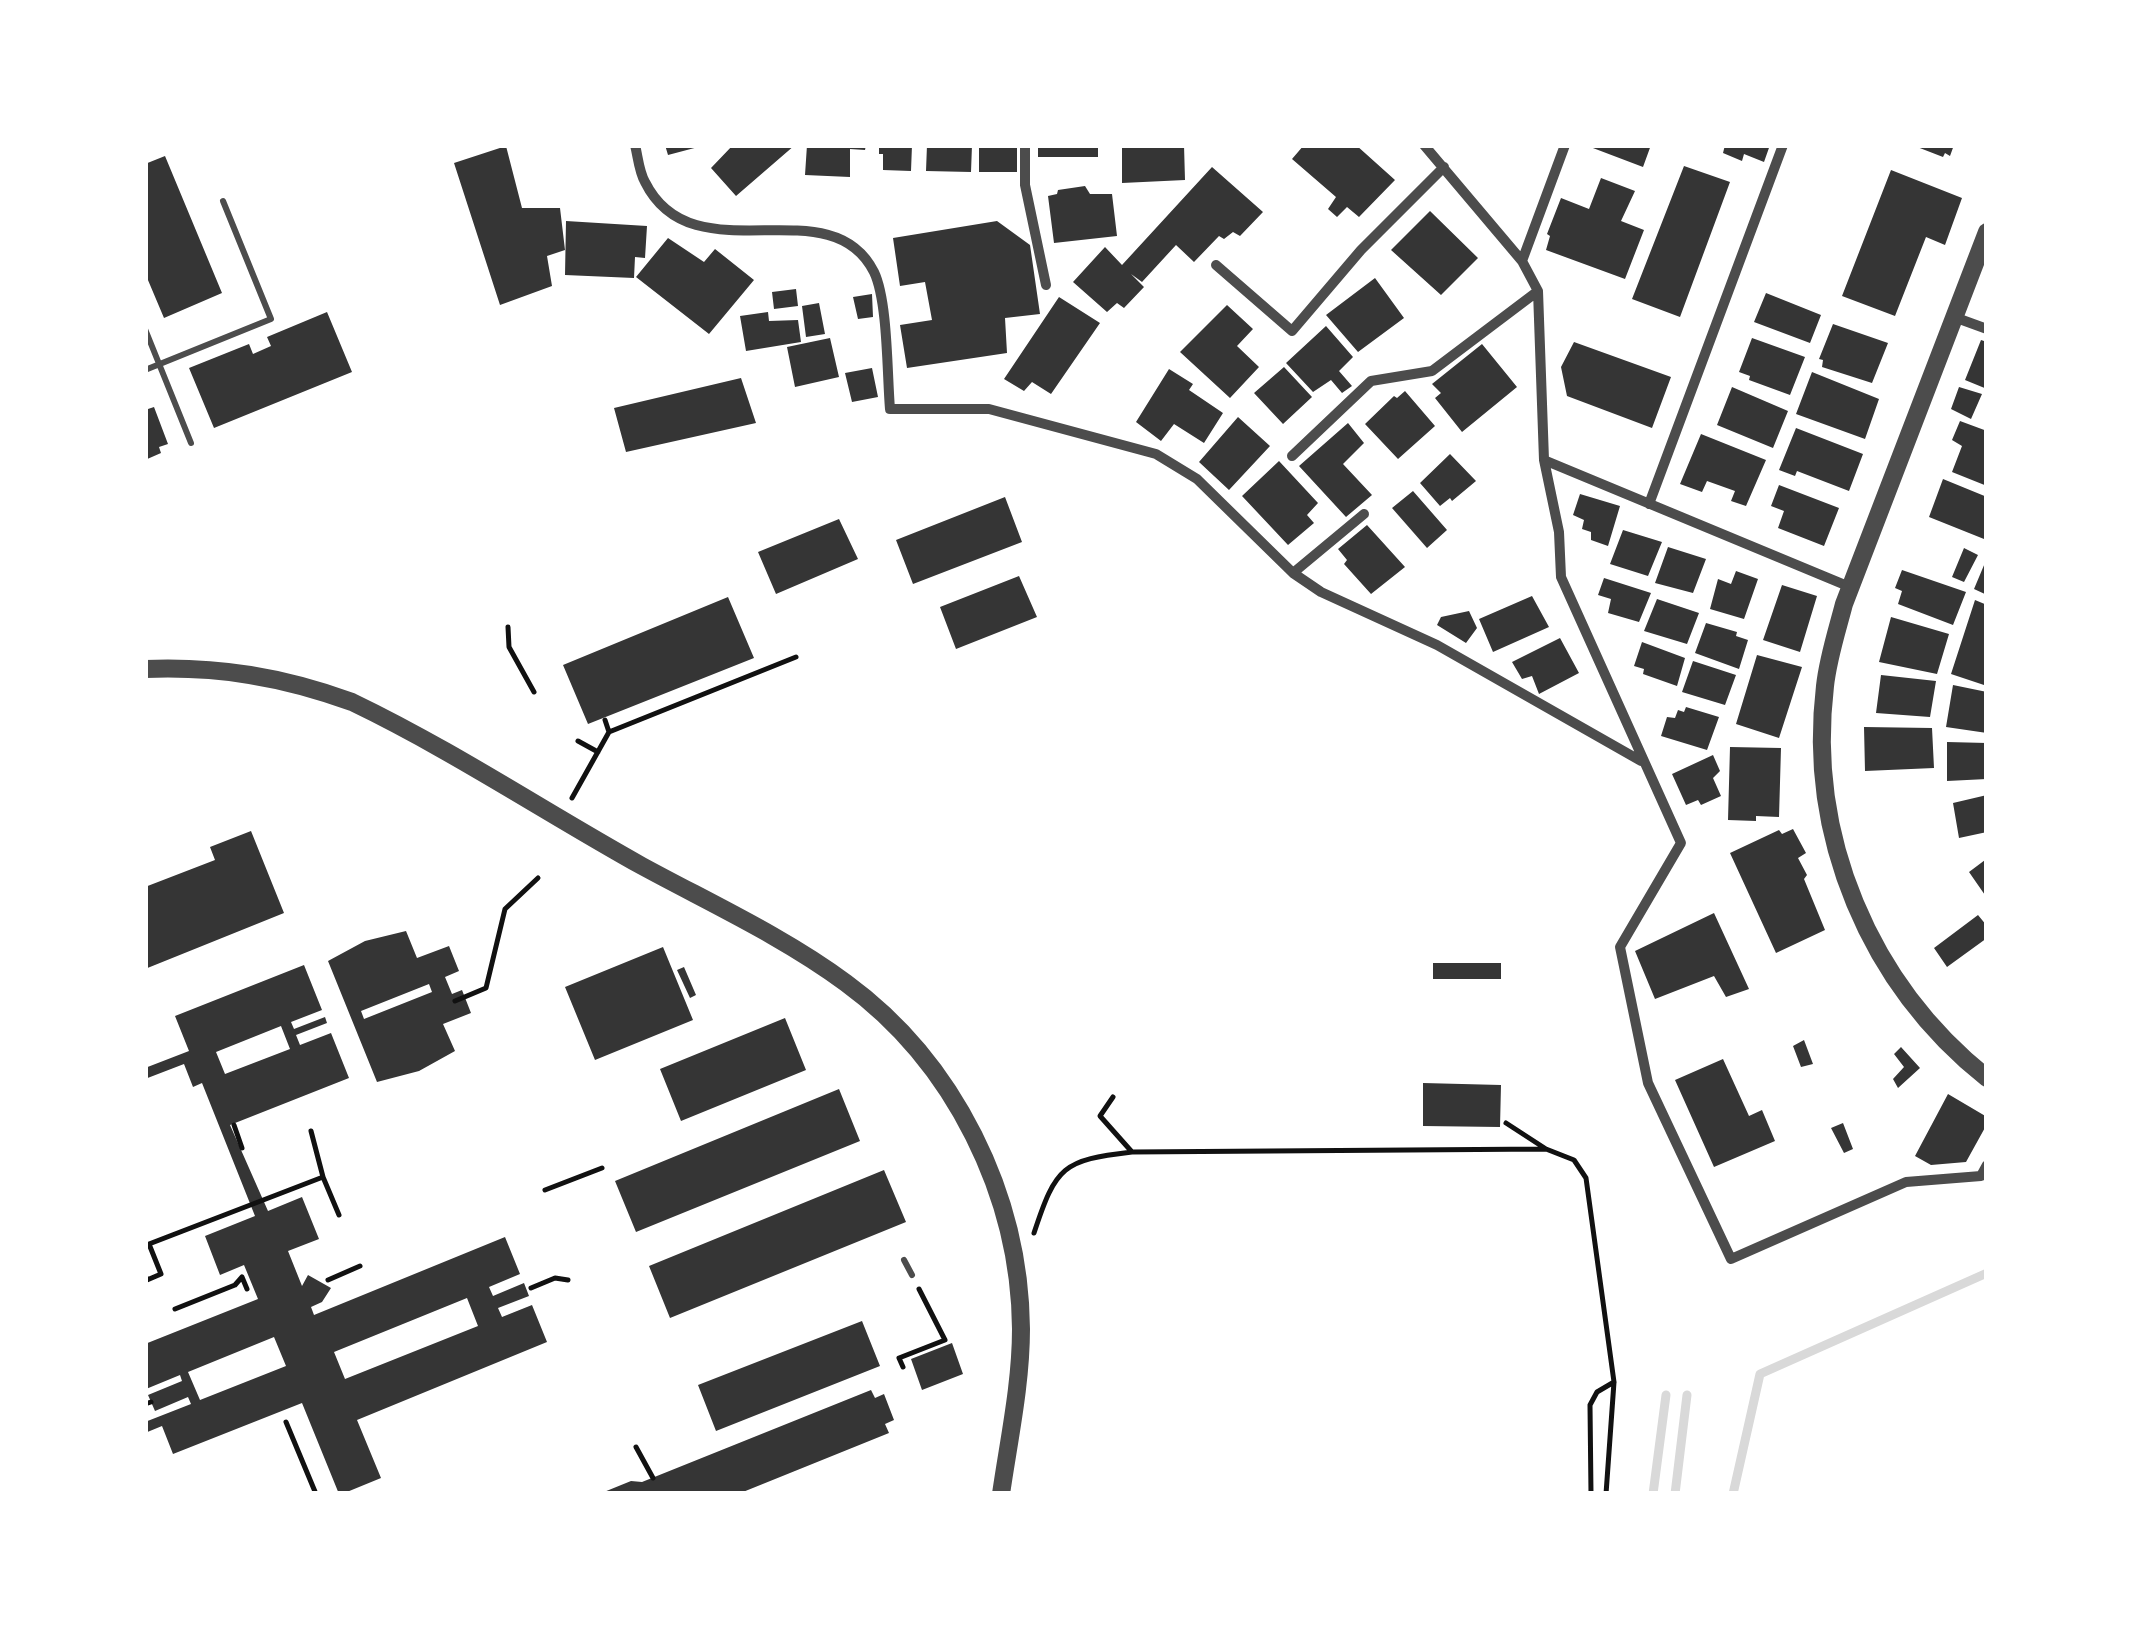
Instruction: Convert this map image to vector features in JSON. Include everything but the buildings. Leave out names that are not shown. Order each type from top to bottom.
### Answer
[{"type":"street","points":[[635,145],[644,181],[660,203],[687,223],[728,232],[804,229],[845,240],[873,270],[880,295],[890,409],[989,409],[1156,454],[1197,480],[1293,574],[1320,592],[1437,646],[1642,761]]},
{"type":"street","points":[[1025,145],[1025,185],[1046,285]]},
{"type":"street","points":[[1424,145],[1522,261],[1538,291],[1544,460],[1559,532],[1560,578],[1680,843],[1620,947],[1648,1083],[1730,1259],[1906,1182],[1981,1176],[1987,1165]]},
{"type":"street","points":[[1522,261],[1565,145]]},
{"type":"street","points":[[1650,504],[1783,145]]},
{"type":"street","points":[[1216,265],[1292,331],[1361,250],[1444,167]]},
{"type":"street","points":[[1987,232],[1850,588],[1831,653],[1822,718],[1825,796],[1836,852],[1855,907],[1894,976],[1936,1031],[1987,1078]]},
{"type":"street","points":[[1292,456],[1371,381],[1432,371],[1538,291]]},
{"type":"street","points":[[1954,317],[1987,329]]},
{"type":"street","points":[[1544,460],[1850,588]]},
{"type":"street","points":[[1293,574],[1364,514]]},
{"type":"street","points":[[145,669],[220,668],[301,685],[352,702],[815,962],[886,1016],[936,1074],[965,1120],[1008,1226],[1018,1272],[1021,1330],[1001,1494]]},
{"type":"lane","points":[[145,370],[271,319],[223,201]]},
{"type":"lane","points":[[145,328],[191,443]]},
{"type":"lane","points":[[904,1260],[912,1275]]},
{"type":"path","points":[[508,628],[509,647],[534,692]]},
{"type":"path","points":[[571,801],[609,732],[796,657]]},
{"type":"path","points":[[605,720],[609,732]]},
{"type":"path","points":[[578,741],[598,752]]},
{"type":"path","points":[[454,1001],[486,988],[505,909],[538,878]]},
{"type":"path","points":[[1113,1097],[1100,1116],[1132,1152]]},
{"type":"path","points":[[1506,1123],[1546,1149],[1574,1160],[1586,1178],[1614,1382],[1606,1494]]},
{"type":"path","points":[[234,1125],[242,1148]]},
{"type":"path","points":[[311,1131],[323,1177],[339,1215]]},
{"type":"path","points":[[1062,1171],[1084,1158],[1132,1152],[1546,1149]]},
{"type":"path","points":[[545,1190],[602,1168]]},
{"type":"path","points":[[145,1275],[147,1280],[162,1274],[149,1244],[323,1177]]},
{"type":"path","points":[[328,1280],[360,1266]]},
{"type":"path","points":[[176,1309],[235,1285],[242,1277],[247,1289]]},
{"type":"path","points":[[531,1288],[555,1278],[568,1280]]},
{"type":"path","points":[[903,1367],[899,1358],[945,1340],[922,1295]]},
{"type":"path","points":[[1591,1494],[1590,1405],[1597,1392],[1614,1382]]},
{"type":"path","points":[[286,1422],[316,1494]]},
{"type":"path","points":[[636,1447],[652,1478]]},
{"type":"waterway","points":[[1733,1494],[1760,1374],[1987,1273]]},
{"type":"waterway","points":[[1653,1494],[1666,1395]]},
{"type":"waterway","points":[[1675,1494],[1687,1395]]}]
